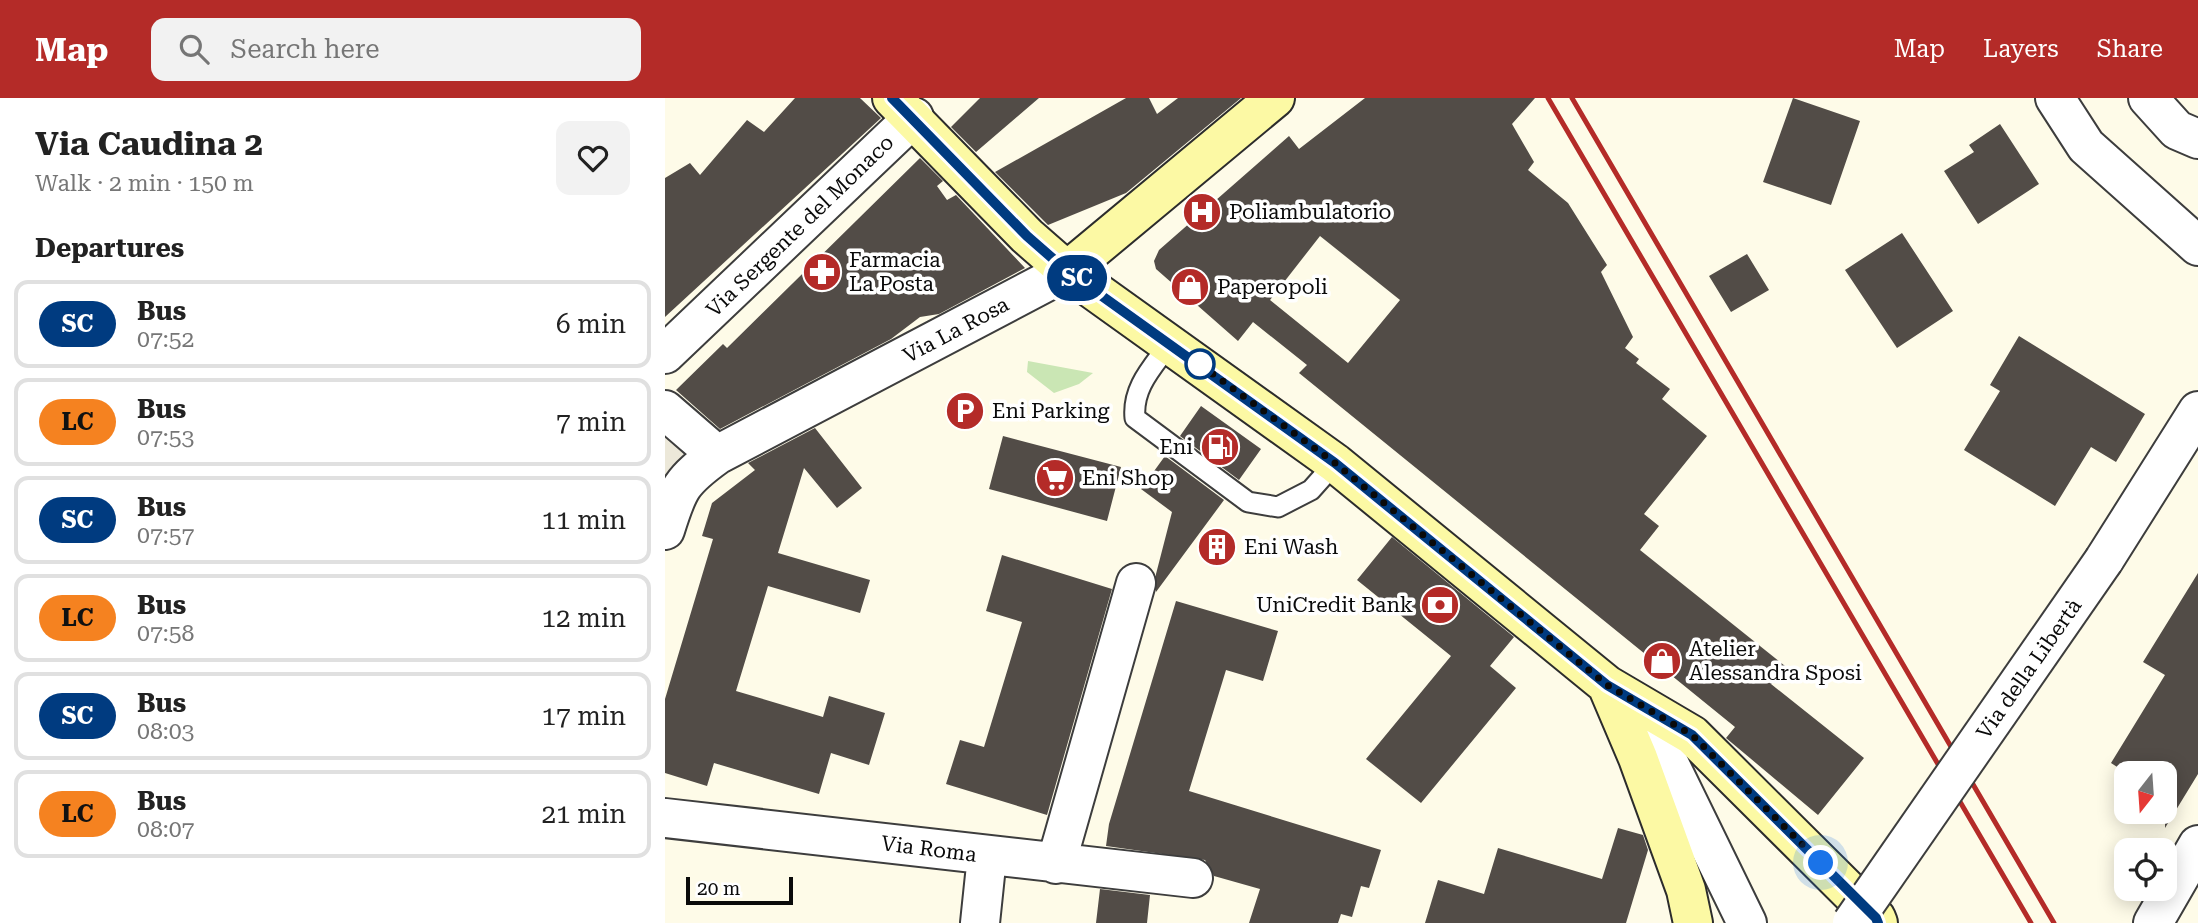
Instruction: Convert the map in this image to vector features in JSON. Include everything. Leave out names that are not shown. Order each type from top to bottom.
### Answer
[{"type":"main road","name":"Via La Rosa","points":[[1067,271],[1275,98]]},
{"type":"main road","points":[[914,104],[1027,236],[1067,271],[1170,342],[1335,463],[1607,685],[1692,735],[1878,923]]},
{"type":"main road","points":[[1607,685],[1638,758],[1686,890],[1693,923]]},
{"type":"street","points":[[2055,98],[2086,146],[2198,246]]},
{"type":"street","points":[[2148,98],[2177,130],[2198,139]]},
{"type":"street","name":"Via Sergente del Monaco","points":[[665,354],[914,104]]},
{"type":"street","name":"Via La Rosa","points":[[665,530],[676,495],[687,477],[717,455],[1067,271]]},
{"type":"street","points":[[665,410],[717,455]]},
{"type":"street","name":"Via della Libertà","points":[[1852,923],[2104,560],[2198,411]]},
{"type":"street","points":[[1056,864],[1136,583]]},
{"type":"street","points":[[1607,685],[1663,751],[1747,923]]},
{"type":"street","name":"Via Roma","points":[[665,818],[1193,878]]},
{"type":"street","points":[[2153,923],[2198,845]]},
{"type":"street","points":[[980,923],[987,856]]},
{"type":"lane","points":[[1170,342],[1139,387],[1133,403],[1135,418],[1248,502],[1278,507],[1311,491],[1335,463]]},
{"type":"green space","points":[[1028,361],[1093,373],[1079,384],[1054,393],[1027,372]]},
{"type":"shaded area","points":[[665,410],[717,455],[665,530]]},
{"type":"building","points":[[795,98],[860,98],[881,118],[665,317],[665,178],[690,163],[700,175],[747,120],[764,132]]},
{"type":"building","points":[[980,98],[1039,98],[976,152],[951,127]]},
{"type":"building","points":[[1126,98],[1149,98],[1157,114],[1178,98],[1241,98],[1126,193],[1048,225],[995,172]]},
{"type":"building","points":[[1365,98],[1535,98],[1512,124],[1534,162],[1528,170],[1568,203],[1607,265],[1601,272],[1633,337],[1625,348],[1639,359],[1636,363],[1670,389],[1662,399],[1707,436],[1644,514],[1659,526],[1640,550],[1785,666],[1771,684],[1864,758],[1818,815],[1726,738],[1735,727],[1299,373],[1307,365],[1253,322],[1238,341],[1156,269],[1154,261],[1159,250],[1289,136],[1299,149]],"holes":[[[1320,236],[1400,300],[1348,363],[1270,300]]]},
{"type":"building","points":[[1793,98],[1860,121],[1831,205],[1763,182]]},
{"type":"building","points":[[2000,124],[2039,184],[1978,224],[1944,171],[1974,152],[1969,145]]},
{"type":"building","points":[[920,158],[943,181],[937,186],[947,200],[956,195],[1025,268],[939,314],[920,317],[891,339],[720,429],[676,390],[723,344],[727,348]]},
{"type":"building","points":[[1902,233],[1953,311],[1897,348],[1845,270]]},
{"type":"building","points":[[1747,254],[1769,290],[1731,312],[1709,276]]},
{"type":"building","points":[[2019,336],[2145,414],[2116,462],[2091,447],[2055,506],[1964,450],[2000,391],[1990,385]]},
{"type":"building","points":[[1201,406],[1261,449],[1239,480],[1180,436]]},
{"type":"building","points":[[815,428],[862,488],[837,508],[804,468],[778,553],[870,580],[860,613],[768,586],[736,691],[823,717],[829,696],[885,713],[869,765],[831,753],[819,794],[714,763],[707,786],[665,773],[665,699],[713,539],[702,536],[712,503],[755,470],[748,463]]},
{"type":"building","name":"Eni Shop","points":[[1003,436],[1121,467],[1107,521],[989,489]]},
{"type":"building","points":[[1165,456],[1224,500],[1156,592],[1156,574],[1172,512],[1141,489]]},
{"type":"building","points":[[1392,537],[1514,637],[1490,666],[1516,688],[1421,803],[1366,759],[1451,656],[1357,580]]},
{"type":"building","points":[[1002,555],[1112,589],[1047,815],[946,784],[960,740],[984,747],[1022,622],[986,611]]},
{"type":"building","points":[[2198,573],[2198,774],[2177,808],[2177,761],[2111,763],[2165,675],[2143,662]]},
{"type":"building","points":[[1176,601],[1278,631],[1263,681],[1226,670],[1189,791],[1381,850],[1369,888],[1361,886],[1352,917],[1341,914],[1338,923],[1249,923],[1260,889],[1214,876],[1205,860],[1106,846],[1109,824]]},
{"type":"building","points":[[1618,828],[1643,835],[1648,850],[1626,923],[1425,923],[1438,880],[1484,894],[1498,848],[1602,879]]},
{"type":"building","points":[[1100,889],[1150,895],[1147,923],[1096,923]]},
{"type":"railway","points":[[1548,98],[2031,923]]},
{"type":"railway","points":[[1572,98],[2054,923]]},
{"type":"bus line","name":"SC","points":[[892,98],[914,117],[1027,236],[1067,271],[1170,342],[1335,463],[1607,685],[1692,735],[1878,923]]},
{"type":"place","name":"Poliambulatorio","points":[[1202,212]]},
{"type":"place","name":"Farmacia La Posta","points":[[822,272]]},
{"type":"place","name":"Paperopoli","points":[[1190,287]]},
{"type":"place","name":"Eni Parking","points":[[965,411]]},
{"type":"place","name":"Eni","points":[[1220,447]]},
{"type":"place","name":"Eni Shop","points":[[1055,478]]},
{"type":"place","name":"Eni Wash","points":[[1217,547]]},
{"type":"place","name":"UniCredit Bank","points":[[1440,605]]},
{"type":"place","name":"Atelier Alessandra Sposi","points":[[1662,661]]},
{"type":"route","points":[[1200,364],[1191,358],[1335,463],[1607,685],[1692,735],[1821,863]]}]
